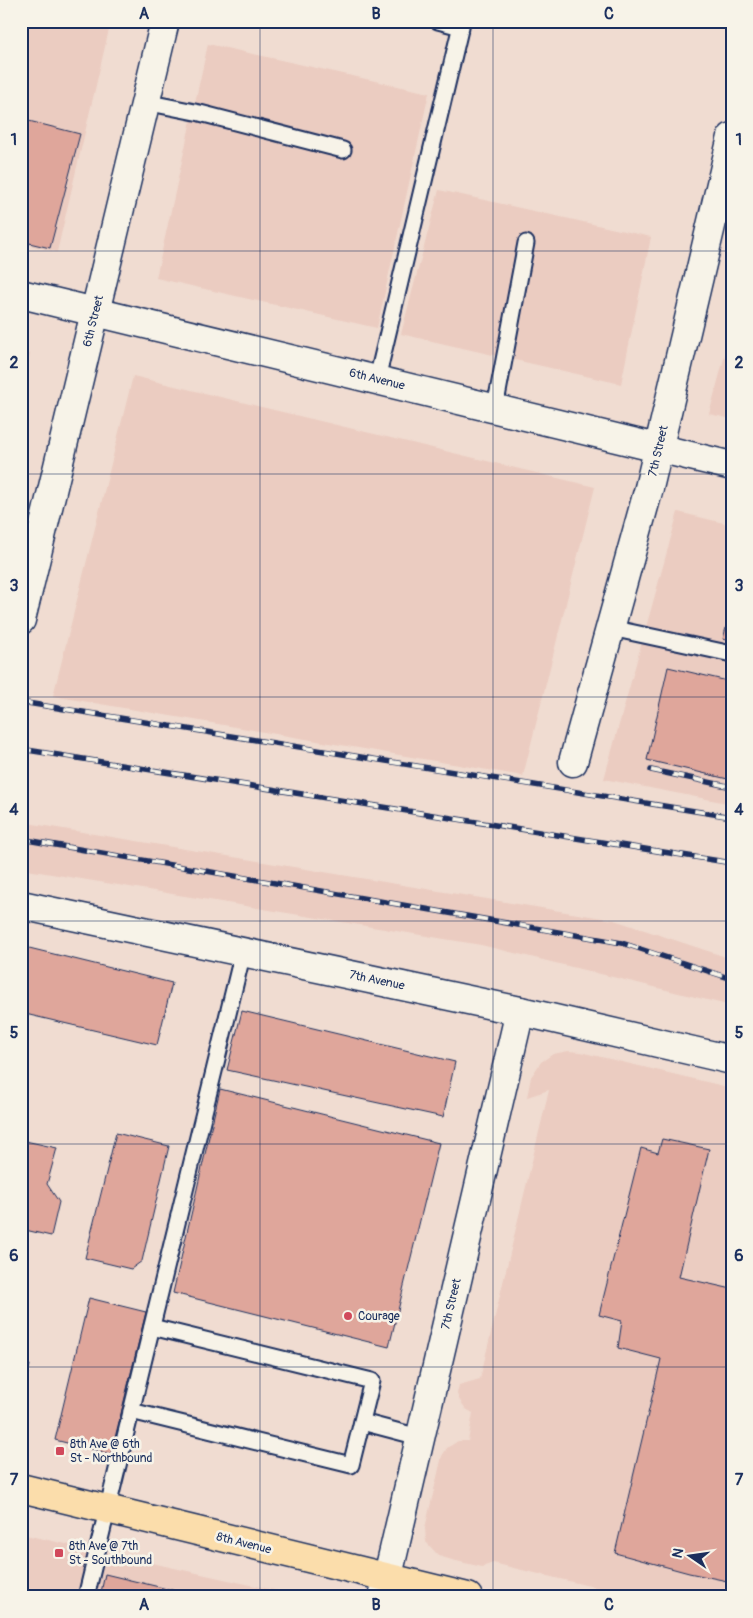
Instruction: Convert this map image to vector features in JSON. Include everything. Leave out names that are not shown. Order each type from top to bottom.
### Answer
[{"type":"main road","name":"8th Avenue","points":[[21,1488],[106,1509],[385,1587],[468,1597]]},
{"type":"street","name":"6th Street","points":[[21,620],[165,21]]},
{"type":"street","name":"7th Street","points":[[573,762],[649,488],[732,137]]},
{"type":"street","name":"6th Avenue","points":[[21,294],[732,466]]},
{"type":"street","name":"7th Avenue","points":[[21,905],[520,1011],[732,1060]]},
{"type":"street","name":"7th Street","points":[[385,1587],[520,1011]]},
{"type":"lane","points":[[377,379],[462,24],[438,21]]},
{"type":"lane","points":[[145,102],[200,113],[342,150]]},
{"type":"lane","points":[[495,408],[526,243]]},
{"type":"lane","points":[[611,628],[732,654]]},
{"type":"lane","points":[[86,1597],[243,952]]},
{"type":"lane","points":[[131,1411],[351,1465],[362,1422],[372,1381],[152,1327]]},
{"type":"lane","points":[[362,1422],[420,1437]]},
{"type":"shaded area","points":[[21,21],[111,21],[57,252],[21,243]]},
{"type":"shaded area","points":[[208,44],[429,93],[377,328],[156,278]]},
{"type":"shaded area","points":[[439,190],[651,237],[621,384],[401,334]]},
{"type":"shaded area","points":[[732,329],[732,419],[709,414]]},
{"type":"shaded area","points":[[21,352],[30,354],[21,390]]},
{"type":"shaded area","points":[[133,376],[595,487],[523,776],[53,696]]},
{"type":"shaded area","points":[[678,512],[732,525],[732,804],[604,779]]},
{"type":"shaded area","points":[[21,822],[614,920],[732,959],[732,1006],[481,945],[21,869]]},
{"type":"shaded area","points":[[568,1051],[580,1052],[732,1088],[732,1597],[636,1597],[493,1563],[482,1567],[452,1560],[439,1556],[426,1542],[425,1528],[442,1456],[447,1448],[458,1441],[468,1441],[473,1413],[466,1409],[460,1401],[457,1394],[459,1385],[480,1379],[549,1090],[527,1097],[531,1077],[541,1062],[553,1054]]},
{"type":"shaded area","points":[[21,1534],[305,1597],[21,1597]]},
{"type":"building","points":[[21,119],[80,134],[50,248],[21,241]]},
{"type":"building","points":[[732,605],[732,641],[723,639]]},
{"type":"building","points":[[668,667],[732,682],[732,780],[647,760]]},
{"type":"building","points":[[21,946],[172,983],[157,1045],[21,1013]]},
{"type":"building","points":[[242,1011],[455,1062],[443,1117],[227,1070]]},
{"type":"building","points":[[220,1089],[439,1143],[389,1347],[173,1293]]},
{"type":"building","points":[[116,1133],[169,1146],[142,1261],[131,1269],[85,1258]]},
{"type":"building","points":[[662,1139],[709,1149],[679,1277],[732,1289],[732,1582],[689,1573],[615,1553],[661,1359],[618,1348],[622,1321],[599,1315],[641,1148],[658,1153]]},
{"type":"building","points":[[21,1140],[57,1148],[47,1184],[59,1202],[51,1236],[21,1229]]},
{"type":"building","points":[[89,1298],[146,1312],[111,1454],[55,1440]]},
{"type":"building","points":[[21,1363],[30,1365],[21,1399]]},
{"type":"building","points":[[105,1574],[201,1597],[100,1597]]},
{"type":"railway","points":[[21,702],[732,817]]},
{"type":"railway","points":[[21,749],[732,863]]},
{"type":"railway","points":[[651,770],[732,787]]},
{"type":"railway","points":[[21,839],[622,943],[732,979]]},
{"type":"place","name":"Courage","points":[[348,1316]]},
{"type":"place","name":"8th Ave @ 6th St - Northbound","points":[[60,1451]]},
{"type":"place","name":"8th Ave @ 7th St - Southbound","points":[[59,1553]]}]
